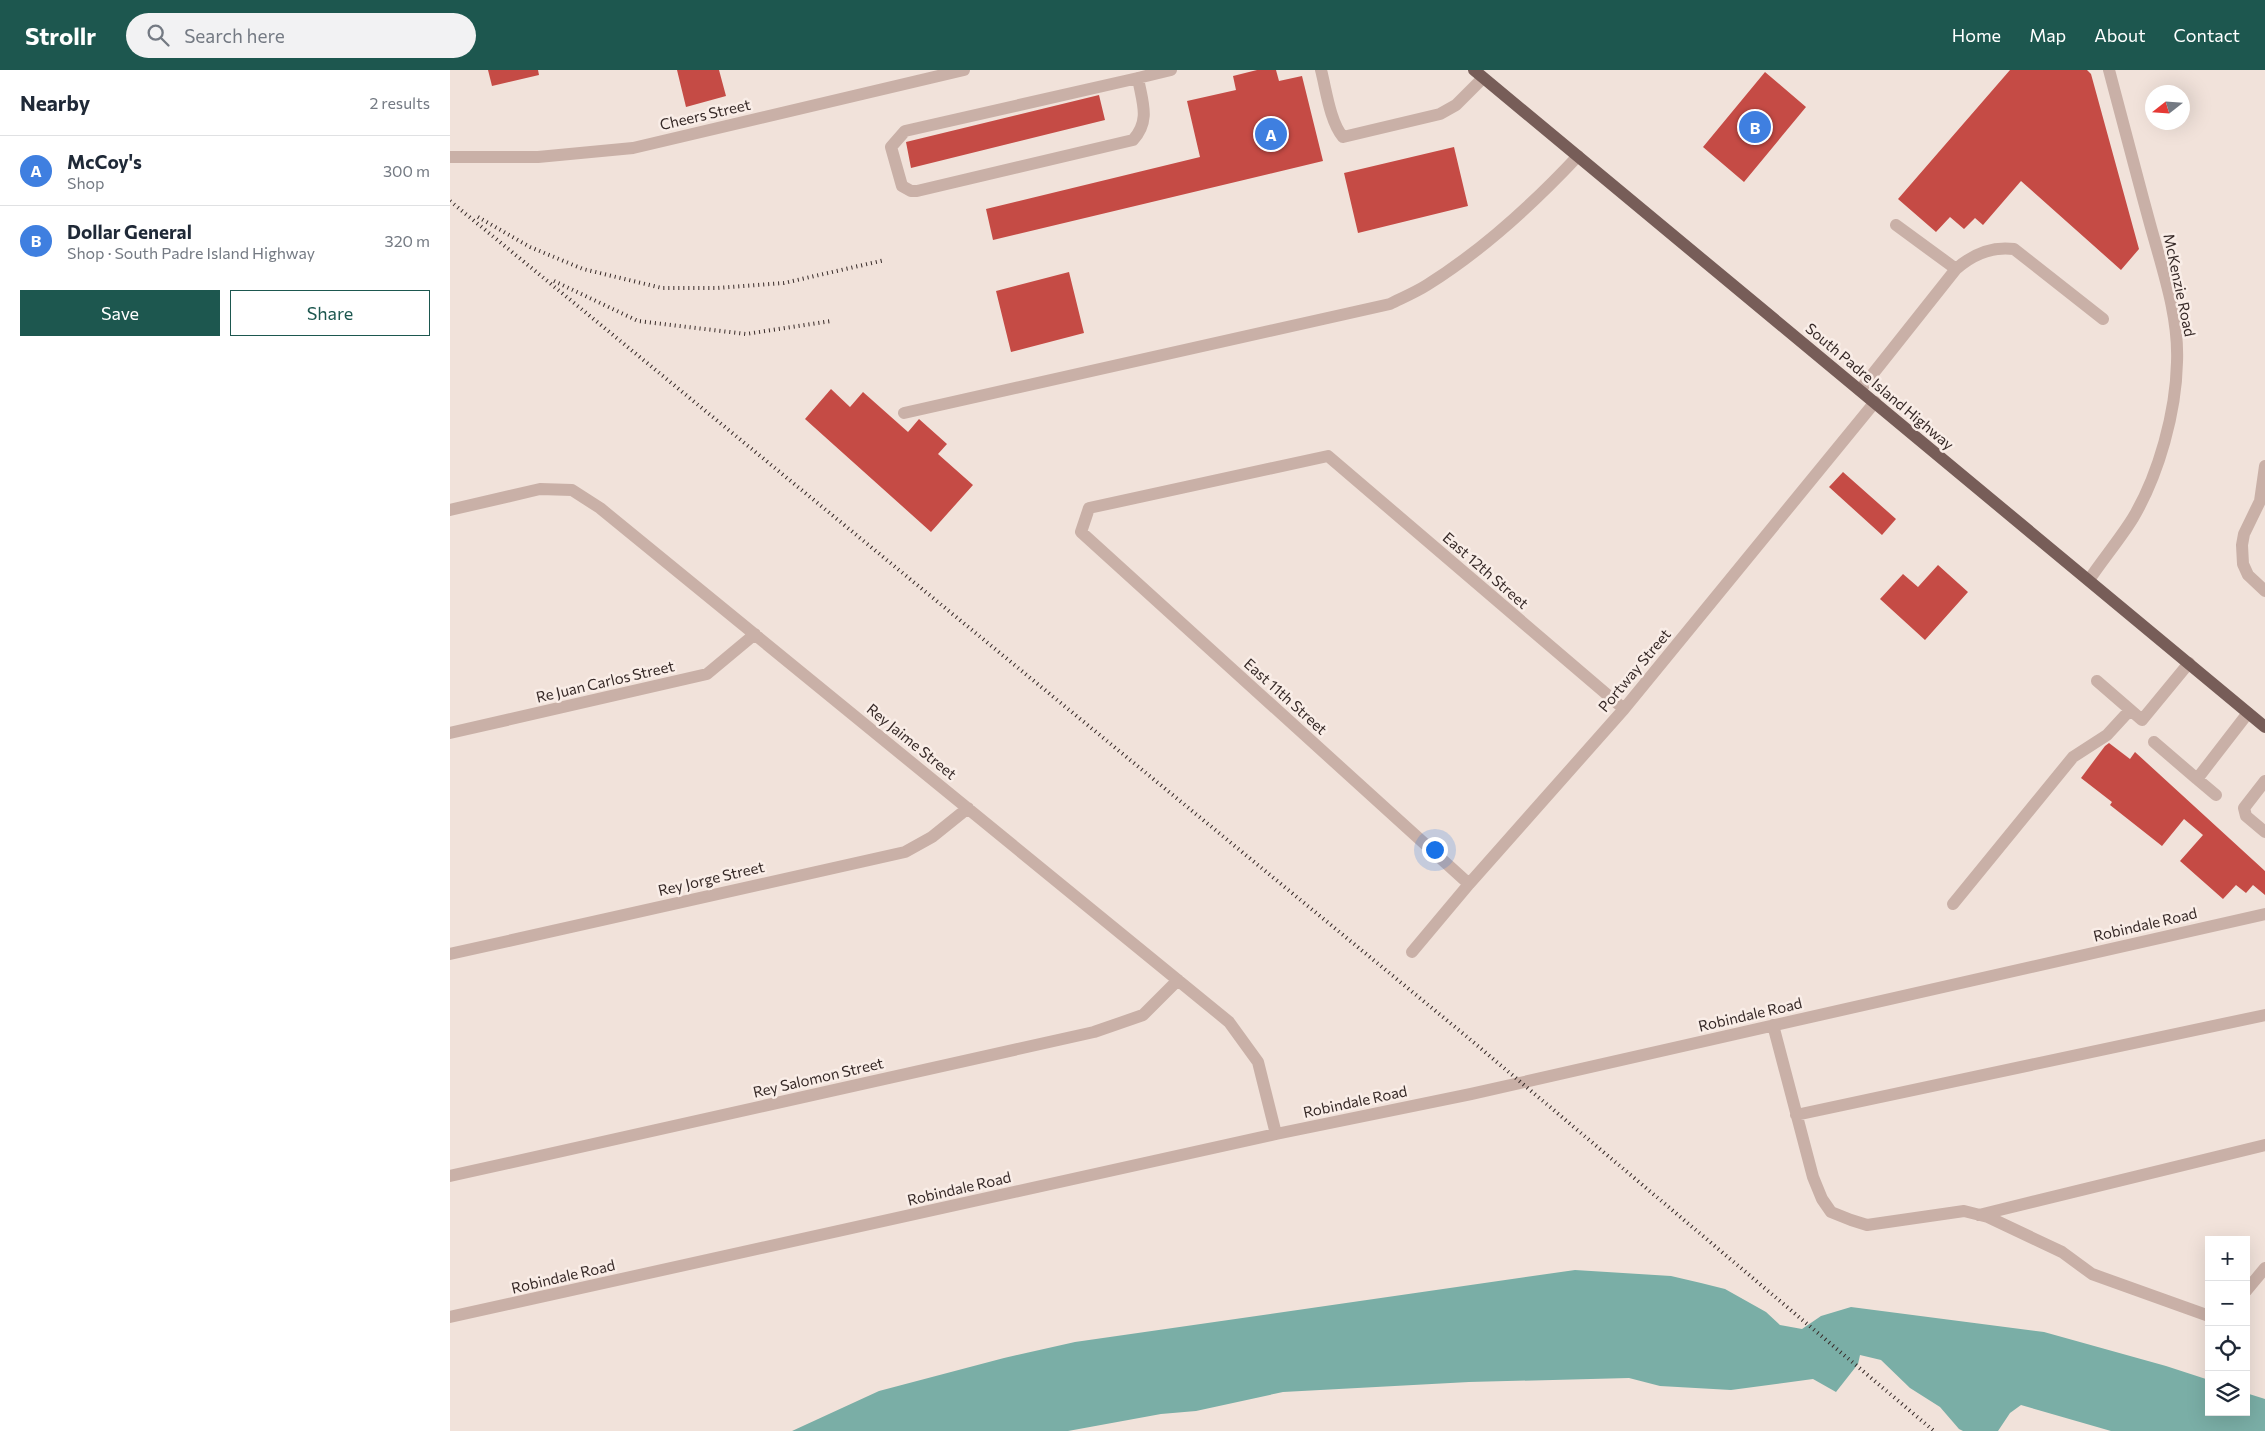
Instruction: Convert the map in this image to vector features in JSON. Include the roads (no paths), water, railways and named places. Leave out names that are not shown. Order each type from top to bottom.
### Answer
[{"type":"main road","name":"South Padre Island Highway","points":[[1478,74],[2248,713],[2264,723]]},
{"type":"street","name":"Cheers Street","points":[[450,158],[538,157],[633,148],[964,70]]},
{"type":"street","points":[[1138,78],[1145,120],[1142,130],[1133,140],[917,191],[911,191],[902,186],[891,147],[905,131],[1171,70]]},
{"type":"street","points":[[1321,70],[1335,122],[1338,131],[1343,137],[1440,114],[1456,105],[1478,74]]},
{"type":"street","name":"McKenzie Road","points":[[2089,580],[2133,518],[2150,482],[2165,439],[2171,413],[2178,360],[2173,318],[2161,264],[2109,70]]},
{"type":"street","points":[[904,414],[1390,304],[1427,286],[1472,252],[1540,198],[1578,156]]},
{"type":"street","points":[[1896,225],[1956,269]]},
{"type":"street","points":[[1860,390],[1956,269],[1978,254],[2002,247],[2014,249],[2102,319]]},
{"type":"street","name":"Portway Street","points":[[1412,952],[1469,884],[1624,709],[1874,402]]},
{"type":"street","name":"East 12th Street","points":[[1328,456],[1624,709]]},
{"type":"street","name":"East 11th Street","points":[[1328,456],[1089,508],[1081,532],[1469,884]]},
{"type":"street","points":[[2265,466],[2260,501],[2244,534],[2242,546],[2243,564],[2248,575],[2265,591]]},
{"type":"street","name":"Rey Jaime Street","points":[[450,510],[540,489],[572,490],[600,508],[1229,1022],[1258,1062],[1276,1134]]},
{"type":"street","name":"Re Juan Carlos Street","points":[[450,733],[707,674],[755,634]]},
{"type":"street","points":[[2097,681],[2142,720],[2188,663]]},
{"type":"street","points":[[1953,904],[2073,757],[2107,735],[2130,710]]},
{"type":"street","points":[[2197,779],[2248,713]]},
{"type":"street","points":[[2154,742],[2216,795]]},
{"type":"street","points":[[2265,781],[2244,808],[2246,816],[2265,832]]},
{"type":"street","name":"Rey Jorge Street","points":[[450,954],[905,852],[932,837],[968,808]]},
{"type":"street","name":"Robindale Road","points":[[450,1317],[1276,1134],[1471,1094],[2265,914]]},
{"type":"street","name":"Rey Salomon Street","points":[[450,1176],[1094,1032],[1143,1015],[1178,980]]},
{"type":"street","points":[[1796,1115],[2265,1015]]},
{"type":"street","points":[[1773,1026],[1813,1177],[1822,1199],[1830,1212],[1867,1225],[1964,1211],[1988,1218],[2062,1252],[2092,1274],[2205,1315]]},
{"type":"street","points":[[1978,1215],[2265,1145]]},
{"type":"street","points":[[2250,1286],[2265,1268]]},
{"type":"water","points":[[1575,1270],[1671,1276],[1725,1289],[1766,1312],[1780,1325],[1802,1329],[1821,1316],[1851,1307],[2044,1332],[2205,1379],[2205,1416],[2250,1416],[2250,1394],[2265,1399],[2265,1431],[2111,1431],[2021,1405],[2010,1413],[1998,1431],[1963,1431],[1959,1429],[1940,1407],[1910,1388],[1881,1360],[1860,1355],[1858,1364],[1836,1392],[1813,1379],[1731,1390],[1660,1386],[1629,1378],[1469,1382],[1283,1392],[1196,1411],[1161,1414],[1068,1431],[792,1431],[879,1391],[1004,1358],[1075,1342]]},
{"type":"railway","points":[[450,201],[1466,1036],[1934,1431]]},
{"type":"railway","points":[[478,217],[530,247],[583,269],[662,288],[717,288],[784,283],[885,260]]},
{"type":"railway","points":[[554,281],[638,321],[746,334],[831,321]]},
{"type":"place","name":"Dollar General","points":[[1755,127]]},
{"type":"place","name":"McCoy's","points":[[1271,134]]}]
